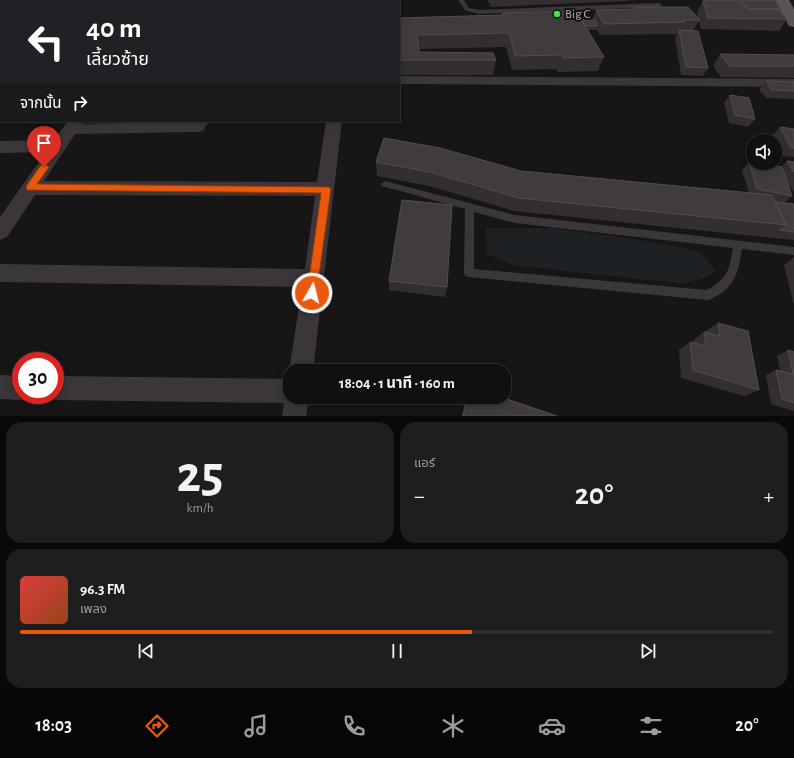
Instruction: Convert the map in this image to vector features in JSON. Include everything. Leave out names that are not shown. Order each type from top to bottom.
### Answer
[{"type":"main road","points":[[782,0],[794,23]]},
{"type":"street","points":[[400,80],[794,83]]},
{"type":"street","points":[[0,232],[73,125],[198,128],[201,122]]},
{"type":"street","points":[[302,364],[334,122]]},
{"type":"street","points":[[0,147],[58,146]]},
{"type":"street","points":[[30,188],[326,189]]},
{"type":"street","points":[[0,273],[314,278]]},
{"type":"street","points":[[0,387],[12,388]]},
{"type":"street","points":[[64,388],[283,391]]},
{"type":"street","points":[[294,416],[296,404]]},
{"type":"lane","points":[[460,0],[466,9],[479,12],[659,4]]},
{"type":"lane","points":[[385,184],[515,219],[794,251]]},
{"type":"lane","points":[[470,207],[469,273],[708,295],[722,288],[732,277],[738,244]]},
{"type":"shaded area","points":[[486,228],[552,228],[635,239],[689,249],[701,253],[715,270],[712,275],[684,284],[514,265],[487,254]]},
{"type":"building","points":[[739,0],[749,9],[778,9],[787,19],[708,18],[703,1]]},
{"type":"building","points":[[739,0],[775,0],[783,13],[781,13],[778,9],[749,9]]},
{"type":"building","points":[[634,7],[688,7],[700,20],[682,20],[685,22],[604,24],[596,10],[635,9]]},
{"type":"building","points":[[576,11],[604,57],[563,58],[561,55],[515,56],[509,33],[417,35],[419,52],[493,53],[496,60],[400,60],[400,18],[503,15],[502,13]]},
{"type":"building","points":[[582,20],[595,20],[598,26],[585,26]]},
{"type":"building","points":[[679,30],[698,31],[708,68],[686,67]]},
{"type":"building","points":[[720,54],[794,55],[794,66],[729,66]]},
{"type":"building","points":[[766,81],[794,82],[794,91],[772,90]]},
{"type":"building","points":[[730,95],[749,98],[755,119],[735,115]]},
{"type":"building","points":[[780,127],[794,129],[794,148],[791,148]]},
{"type":"building","points":[[384,138],[440,148],[521,171],[772,195],[786,225],[519,198],[430,172],[376,162]]},
{"type":"building","points":[[787,161],[794,162],[794,172]]},
{"type":"building","points":[[782,167],[792,196],[757,189],[751,170],[782,170]]},
{"type":"building","points":[[402,200],[452,205],[447,287],[389,281]]},
{"type":"building","points":[[775,202],[794,204],[794,232],[780,230],[786,225]]},
{"type":"building","points":[[718,323],[748,331],[759,390],[693,370],[690,342],[706,346],[704,332],[720,336]]},
{"type":"building","points":[[788,350],[794,352],[794,403],[782,399],[776,370],[793,374]]},
{"type":"building","points":[[511,400],[557,416],[463,416],[466,404],[511,404]]},
{"type":"place","name":"Big C","points":[[557,14]]},
{"type":"route","points":[[44,167],[30,188],[326,189],[312,293]]}]
